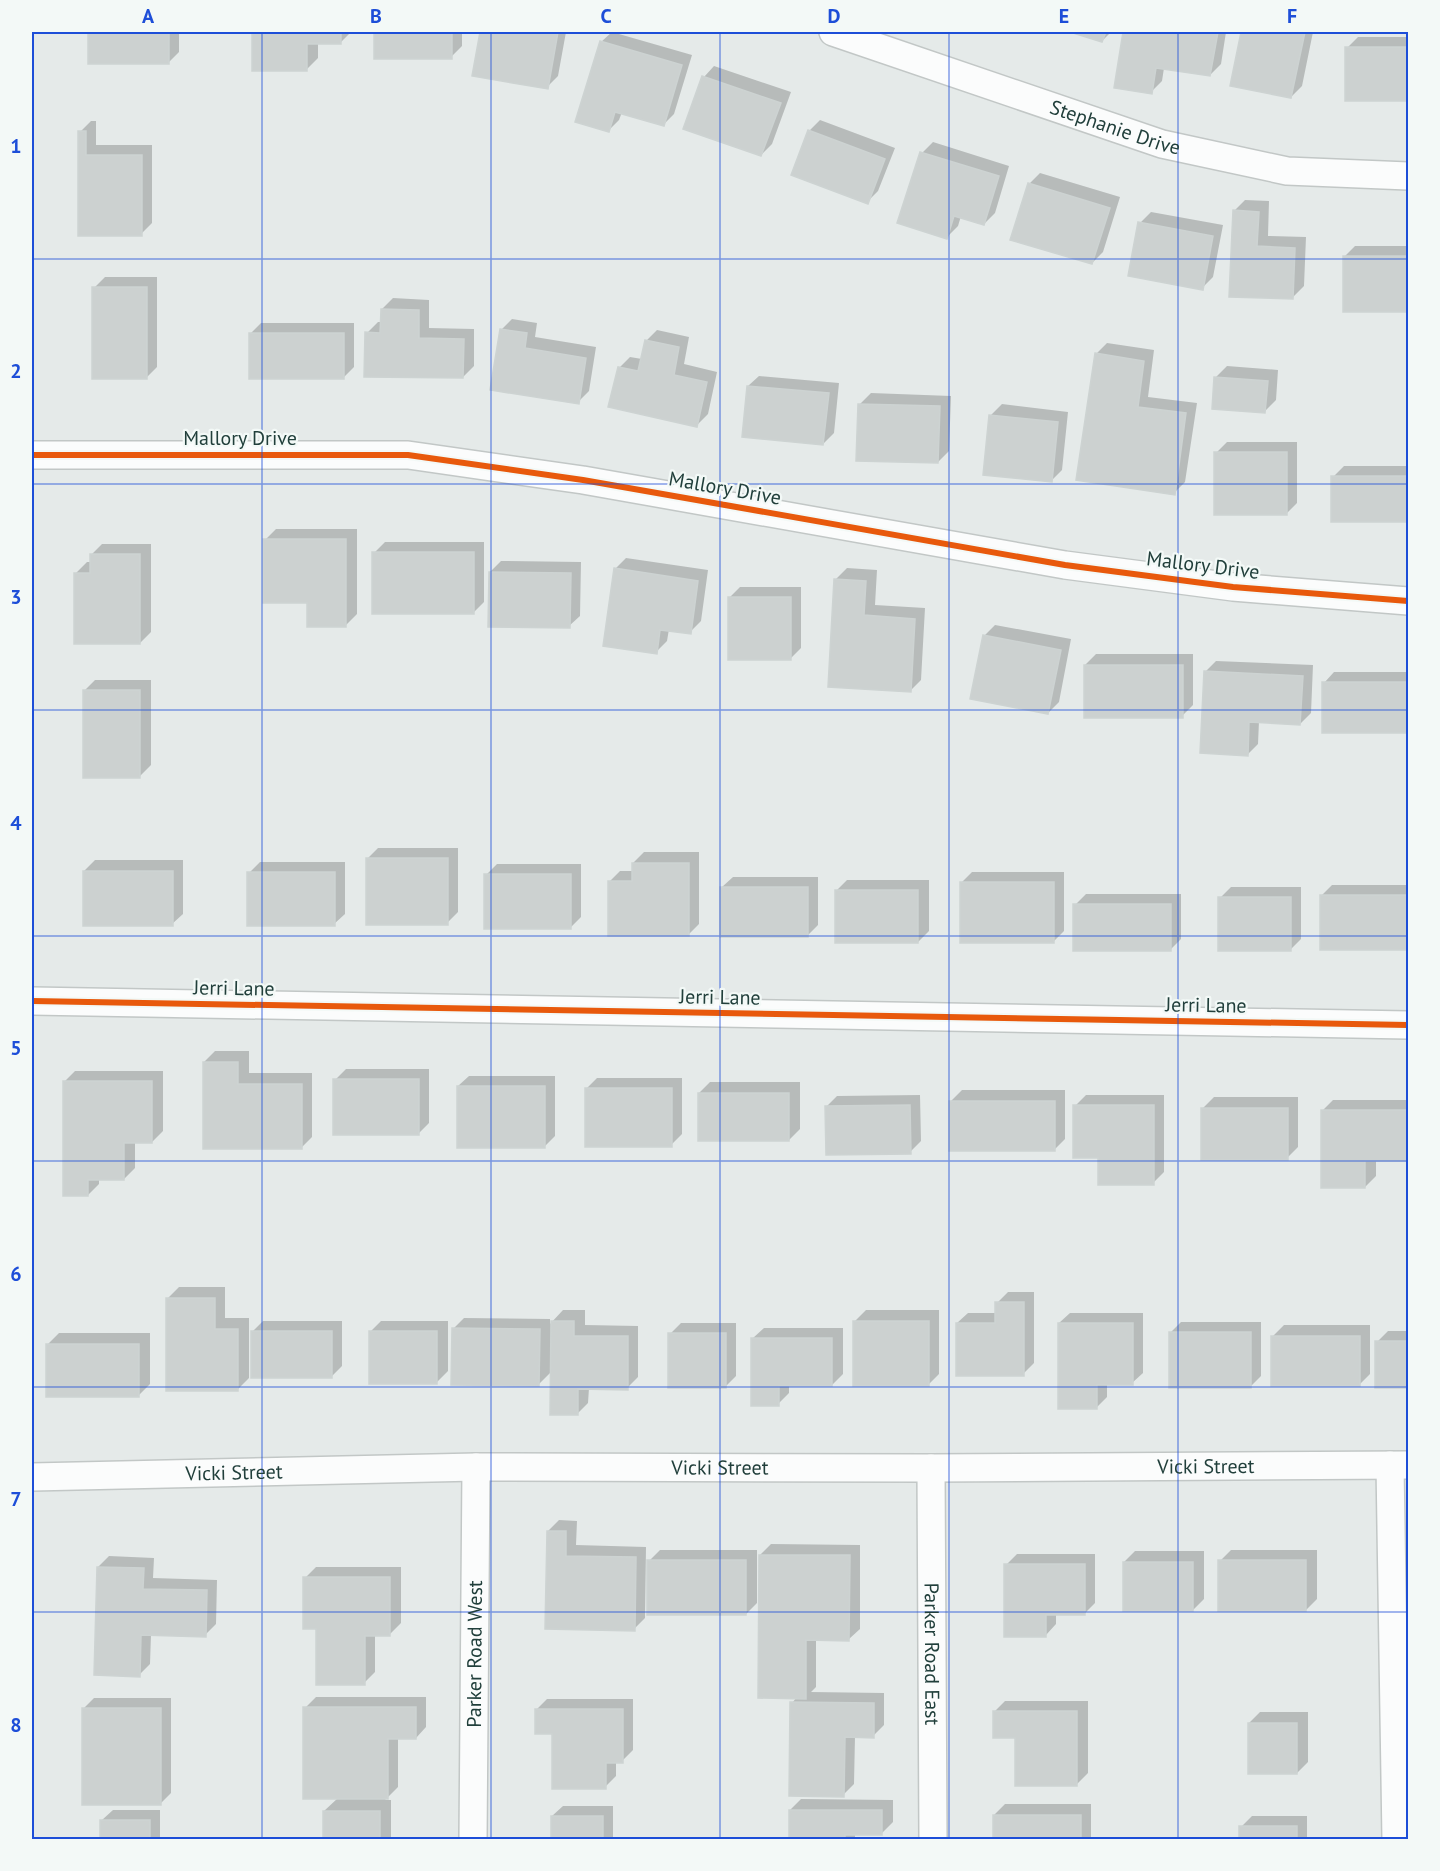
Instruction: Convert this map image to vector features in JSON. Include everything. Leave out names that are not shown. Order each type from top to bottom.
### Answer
[{"type":"street","name":"Stephanie Drive","points":[[833,32],[1162,144],[1287,171],[1408,176]]},
{"type":"street","name":"Mallory Drive","points":[[32,455],[408,455],[583,480],[1065,565],[1233,587],[1408,601]]},
{"type":"street","name":"Jerri Lane","points":[[32,1001],[1408,1025]]},
{"type":"street","name":"Vicki Street","points":[[32,1477],[476,1467],[931,1468],[1400,1465]]},
{"type":"street","points":[[1396,1839],[1400,1465]]},
{"type":"street","name":"Parker Road West","points":[[473,1839],[476,1467]]},
{"type":"street","name":"Parker Road East","points":[[931,1468],[933,1839]]},
{"type":"building","points":[[88,32],[169,32],[169,64],[88,64]]},
{"type":"building","points":[[252,32],[341,32],[341,44],[307,44],[307,71],[252,71]]},
{"type":"building","points":[[374,32],[452,32],[452,59],[374,59]]},
{"type":"building","points":[[480,32],[558,32],[548,89],[472,76]]},
{"type":"building","points":[[1070,32],[1106,32],[1102,42]]},
{"type":"building","points":[[1123,32],[1218,32],[1210,76],[1156,68],[1152,94],[1114,88]]},
{"type":"building","points":[[1241,32],[1305,32],[1291,98],[1230,86]]},
{"type":"building","points":[[600,41],[682,65],[664,126],[615,112],[609,132],[575,122]]},
{"type":"building","points":[[1345,47],[1408,47],[1408,101],[1345,101]]},
{"type":"building","points":[[702,76],[781,103],[761,156],[683,129]]},
{"type":"building","points":[[808,130],[885,159],[868,204],[791,175]]},
{"type":"building","points":[[78,131],[86,131],[86,155],[142,155],[142,236],[78,236]]},
{"type":"building","points":[[920,152],[999,176],[984,225],[954,216],[947,239],[897,223]]},
{"type":"building","points":[[1028,183],[1110,208],[1092,264],[1010,240]]},
{"type":"building","points":[[1233,210],[1259,212],[1257,246],[1295,248],[1293,299],[1229,297]]},
{"type":"building","points":[[1138,222],[1213,236],[1203,290],[1128,276]]},
{"type":"building","points":[[1343,256],[1408,256],[1408,312],[1343,312]]},
{"type":"building","points":[[92,287],[147,287],[147,379],[92,379]]},
{"type":"building","points":[[381,309],[419,310],[419,338],[464,339],[463,378],[364,377],[365,332],[380,333]]},
{"type":"building","points":[[500,329],[527,333],[525,348],[586,358],[579,404],[490,390]]},
{"type":"building","points":[[249,333],[344,333],[344,379],[249,379]]},
{"type":"building","points":[[645,340],[679,347],[674,375],[707,382],[697,427],[608,407],[618,367],[638,371]]},
{"type":"building","points":[[1095,353],[1144,361],[1138,407],[1186,413],[1175,495],[1076,480]]},
{"type":"building","points":[[1214,377],[1268,381],[1265,413],[1212,409]]},
{"type":"building","points":[[747,386],[829,393],[823,445],[742,437]]},
{"type":"building","points":[[858,404],[940,406],[938,463],[856,461]]},
{"type":"building","points":[[989,415],[1058,422],[1052,482],[983,475]]},
{"type":"building","points":[[1214,452],[1287,452],[1287,515],[1214,515]]},
{"type":"building","points":[[1331,476],[1408,476],[1408,522],[1331,522]]},
{"type":"building","points":[[263,539],[346,539],[346,627],[307,627],[307,603],[263,603]]},
{"type":"building","points":[[372,552],[474,552],[474,614],[372,614]]},
{"type":"building","points":[[90,554],[140,554],[140,644],[74,644],[74,573],[90,573]]},
{"type":"building","points":[[614,568],[698,581],[691,634],[660,630],[657,654],[603,646]]},
{"type":"building","points":[[489,572],[571,573],[570,628],[488,627]]},
{"type":"building","points":[[834,579],[866,581],[864,615],[915,619],[911,692],[828,687]]},
{"type":"building","points":[[728,597],[791,597],[791,660],[728,660]]},
{"type":"building","points":[[983,635],[1061,650],[1048,714],[970,699]]},
{"type":"building","points":[[1084,665],[1183,665],[1183,718],[1084,718]]},
{"type":"building","points":[[1204,671],[1303,676],[1300,725],[1249,722],[1248,756],[1200,753]]},
{"type":"building","points":[[1322,682],[1408,682],[1408,733],[1322,733]]},
{"type":"building","points":[[83,690],[140,690],[140,778],[83,778]]},
{"type":"building","points":[[366,858],[448,858],[448,925],[366,925]]},
{"type":"building","points":[[632,863],[689,863],[689,936],[608,936],[608,881],[632,881]]},
{"type":"building","points":[[83,871],[173,871],[173,926],[83,926]]},
{"type":"building","points":[[247,872],[335,872],[335,926],[247,926]]},
{"type":"building","points":[[484,874],[571,874],[571,929],[484,929]]},
{"type":"building","points":[[960,882],[1054,882],[1054,943],[960,943]]},
{"type":"building","points":[[720,887],[808,887],[808,937],[720,937]]},
{"type":"building","points":[[835,890],[918,890],[918,943],[835,943]]},
{"type":"building","points":[[1320,895],[1408,895],[1408,950],[1320,950]]},
{"type":"building","points":[[1218,897],[1291,897],[1291,951],[1218,951]]},
{"type":"building","points":[[1073,904],[1171,904],[1171,951],[1073,951]]},
{"type":"building","points":[[203,1062],[238,1062],[238,1084],[302,1084],[302,1149],[203,1149]]},
{"type":"building","points":[[333,1079],[419,1079],[419,1135],[333,1135]]},
{"type":"building","points":[[63,1081],[152,1081],[152,1143],[124,1143],[124,1180],[88,1180],[88,1196],[63,1196]]},
{"type":"building","points":[[457,1086],[545,1086],[545,1148],[457,1148]]},
{"type":"building","points":[[585,1088],[672,1088],[672,1147],[585,1147]]},
{"type":"building","points":[[698,1093],[789,1093],[789,1141],[698,1141]]},
{"type":"building","points":[[949,1101],[1055,1101],[1055,1151],[949,1151]]},
{"type":"building","points":[[910,1105],[911,1154],[826,1155],[825,1106]]},
{"type":"building","points":[[1073,1105],[1154,1105],[1154,1185],[1098,1185],[1098,1158],[1073,1158]]},
{"type":"building","points":[[1201,1108],[1288,1108],[1288,1160],[1201,1160]]},
{"type":"building","points":[[1321,1110],[1408,1110],[1408,1161],[1365,1161],[1365,1188],[1321,1188]]},
{"type":"building","points":[[166,1298],[215,1298],[215,1329],[238,1329],[238,1391],[166,1391]]},
{"type":"building","points":[[995,1302],[1024,1302],[1024,1376],[956,1376],[956,1323],[995,1323]]},
{"type":"building","points":[[551,1321],[574,1321],[574,1336],[628,1336],[628,1390],[578,1389],[578,1415],[550,1415]]},
{"type":"building","points":[[853,1321],[929,1321],[929,1386],[853,1386]]},
{"type":"building","points":[[1058,1323],[1133,1323],[1133,1385],[1097,1385],[1097,1409],[1058,1409]]},
{"type":"building","points":[[452,1328],[540,1329],[539,1386],[451,1385]]},
{"type":"building","points":[[251,1331],[332,1331],[332,1378],[251,1378]]},
{"type":"building","points":[[369,1331],[437,1331],[437,1384],[369,1384]]},
{"type":"building","points":[[1169,1332],[1251,1332],[1251,1388],[1169,1388]]},
{"type":"building","points":[[668,1333],[726,1333],[726,1388],[668,1388]]},
{"type":"building","points":[[1271,1336],[1360,1336],[1360,1386],[1271,1386]]},
{"type":"building","points":[[751,1338],[832,1338],[832,1386],[779,1386],[779,1406],[751,1406]]},
{"type":"building","points":[[1375,1341],[1408,1341],[1408,1388],[1375,1388]]},
{"type":"building","points":[[46,1344],[139,1344],[139,1397],[46,1397]]},
{"type":"building","points":[[547,1531],[566,1531],[566,1556],[636,1557],[635,1631],[545,1629]]},
{"type":"building","points":[[759,1555],[850,1555],[849,1641],[806,1640],[806,1699],[758,1698]]},
{"type":"building","points":[[647,1560],[746,1560],[746,1615],[647,1615]]},
{"type":"building","points":[[1218,1560],[1306,1560],[1306,1611],[1218,1611]]},
{"type":"building","points":[[1123,1562],[1193,1562],[1193,1611],[1123,1611]]},
{"type":"building","points":[[1004,1564],[1085,1564],[1085,1615],[1046,1615],[1046,1637],[1004,1637]]},
{"type":"building","points":[[97,1567],[144,1568],[143,1589],[207,1590],[206,1637],[141,1635],[140,1677],[94,1675]]},
{"type":"building","points":[[303,1577],[390,1577],[390,1636],[365,1636],[365,1685],[316,1685],[316,1629],[303,1629]]},
{"type":"building","points":[[790,1702],[874,1703],[874,1738],[845,1737],[844,1797],[789,1796]]},
{"type":"building","points":[[303,1707],[416,1707],[416,1739],[388,1739],[388,1799],[303,1799]]},
{"type":"building","points":[[82,1708],[161,1708],[161,1805],[82,1805]]},
{"type":"building","points":[[535,1709],[623,1709],[623,1763],[606,1763],[606,1789],[552,1789],[552,1734],[535,1734]]},
{"type":"building","points":[[993,1711],[1077,1711],[1077,1786],[1015,1786],[1015,1738],[993,1738]]},
{"type":"building","points":[[1248,1723],[1297,1723],[1297,1774],[1248,1774]]},
{"type":"building","points":[[789,1810],[882,1810],[882,1835],[845,1835],[845,1840],[789,1840]]},
{"type":"building","points":[[323,1811],[380,1811],[380,1840],[323,1840]]},
{"type":"building","points":[[993,1815],[1081,1815],[1081,1840],[993,1840]]},
{"type":"building","points":[[551,1816],[603,1816],[603,1840],[551,1840]]},
{"type":"building","points":[[100,1820],[150,1820],[150,1840],[100,1840]]},
{"type":"building","points":[[1239,1826],[1297,1826],[1297,1840],[1239,1840]]},
{"type":"cycle path","points":[[32,455],[408,455],[583,480],[1065,565],[1233,587],[1408,601]]},
{"type":"cycle path","points":[[32,1001],[1408,1025]]}]
